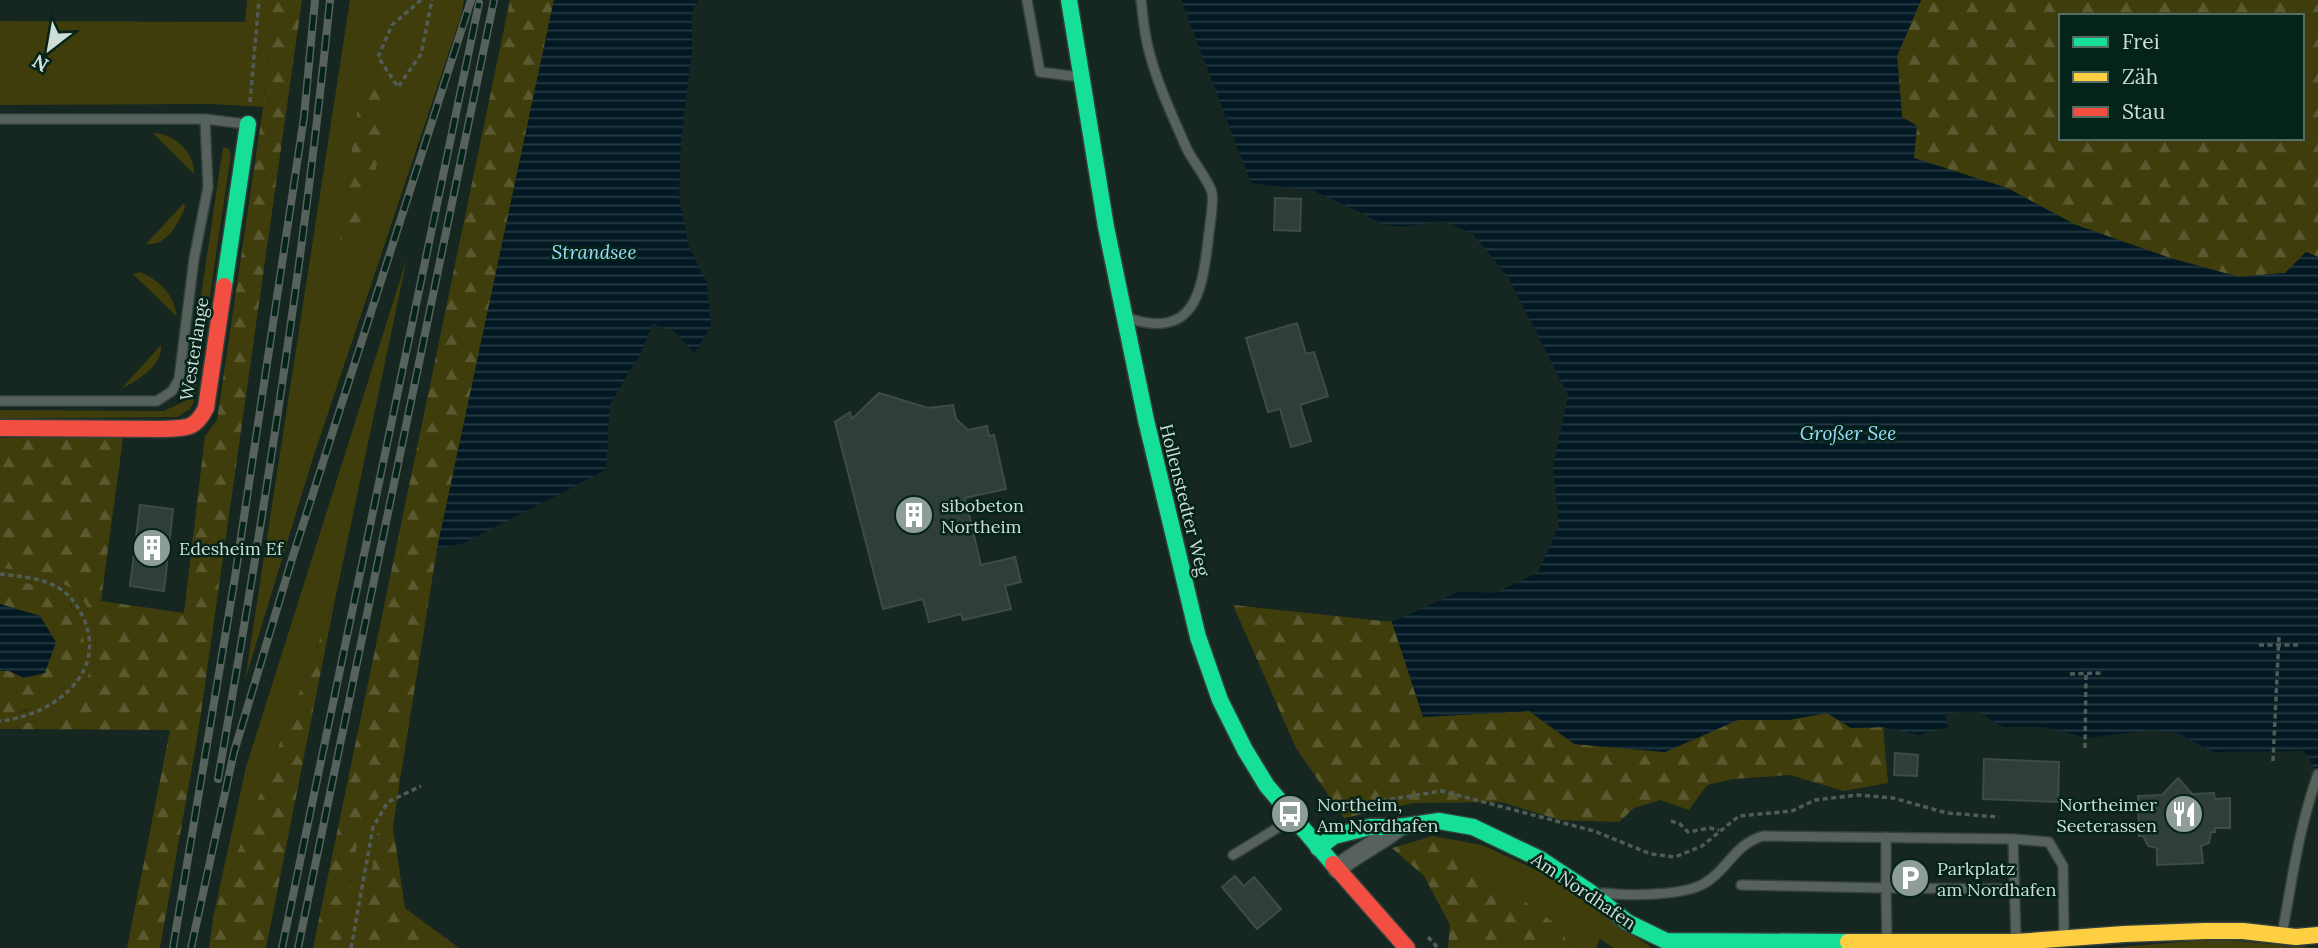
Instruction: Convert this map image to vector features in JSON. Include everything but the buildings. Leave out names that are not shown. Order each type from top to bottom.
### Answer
[{"type":"street","name":"Hollenstedter Weg","points":[[1069,0],[1123,316],[1198,637],[1220,700],[1267,786],[1407,948]]},
{"type":"street","name":"Westerlange","points":[[0,428],[163,429],[186,428],[199,422],[206,408],[248,124]]},
{"type":"street","name":"Am Nordhafen","points":[[1318,848],[1334,835],[1370,827],[1399,827],[1439,821],[1473,827],[1540,859],[1590,892],[1627,922],[1666,942],[2016,942],[2064,937],[2235,931],[2301,939],[2318,935]]},
{"type":"street","name":"Am Nordhafen","points":[[1337,869],[1399,827]]},
{"type":"lane","points":[[1027,0],[1040,72],[1082,77]]},
{"type":"lane","points":[[1123,316],[1143,323],[1167,323],[1183,316],[1197,300],[1205,267],[1212,193],[1187,150],[1166,101],[1148,48],[1141,0]]},
{"type":"lane","points":[[0,119],[205,119],[248,124]]},
{"type":"lane","points":[[0,401],[158,401],[172,391],[179,379],[194,259],[208,187],[205,119]]},
{"type":"lane","points":[[2281,936],[2295,852],[2318,774]]},
{"type":"lane","points":[[1233,855],[1294,818]]},
{"type":"lane","points":[[1590,892],[1628,896],[1690,890],[1705,884],[1749,840],[1763,836],[2013,839],[2049,842],[2063,866],[2064,937]]},
{"type":"lane","points":[[1886,837],[1887,942]]},
{"type":"lane","points":[[2013,839],[2016,942]]},
{"type":"lane","points":[[1741,885],[2014,889]]},
{"type":"path","points":[[248,124],[259,0]]},
{"type":"path","points":[[421,0],[392,24],[378,57],[398,87],[421,54],[432,0]]},
{"type":"path","points":[[0,574],[54,585],[69,595],[86,625],[90,646],[88,664],[63,697],[18,719],[0,721]]},
{"type":"path","points":[[2273,761],[2279,636]]},
{"type":"path","points":[[2259,645],[2298,645]]},
{"type":"path","points":[[2085,748],[2086,673]]},
{"type":"path","points":[[2070,674],[2101,673]]},
{"type":"path","points":[[351,948],[373,827],[388,802],[421,786]]},
{"type":"path","points":[[1334,835],[1314,812],[1441,792],[1594,831],[1651,854],[1675,857],[1702,846],[1739,816],[1792,811],[1815,800],[1858,795],[1893,798],[1947,813],[1999,817]]},
{"type":"path","points":[[1671,821],[1680,824],[1688,832],[1710,828],[1719,830]]},
{"type":"path","points":[[1420,927],[1438,948]]},
{"type":"green space","points":[[247,0],[273,0],[263,107],[210,104],[0,105],[0,21],[245,22]]},
{"type":"green space","points":[[273,0],[302,0],[199,727],[160,948],[127,948],[170,730],[9,729],[42,718],[64,705],[85,684],[96,653],[95,622],[79,593],[44,573],[0,568],[0,438],[123,438],[101,601],[184,613],[205,436],[217,420],[263,107]]},
{"type":"green space","points":[[350,0],[464,0],[461,16],[313,458],[245,680]],"holes":[[[364,70],[359,248],[338,250]]]},
{"type":"green space","points":[[510,0],[554,0],[437,549],[400,780],[372,803],[359,833],[341,948],[313,948]]},
{"type":"green space","points":[[1921,0],[2318,0],[2318,257],[2306,252],[2285,273],[2239,277],[2170,258],[2076,225],[2007,188],[1913,158],[1917,126],[1902,117],[1897,56]]},
{"type":"green space","points":[[363,69],[391,98],[359,248],[338,251]]},
{"type":"green space","points":[[153,133],[168,136],[182,146],[191,159],[194,174]]},
{"type":"green space","points":[[223,147],[229,149],[231,155],[194,401],[190,409],[177,417],[0,419],[0,410],[164,411],[183,402]]},
{"type":"green space","points":[[184,203],[185,208],[179,221],[170,233],[160,242],[146,244]]},
{"type":"green space","points":[[407,258],[335,600],[214,913],[246,767]]},
{"type":"green space","points":[[140,272],[154,280],[170,295],[177,317],[133,274]]},
{"type":"green space","points":[[161,345],[161,352],[154,365],[122,388]]},
{"type":"green space","points":[[0,568],[44,573],[79,593],[95,622],[96,653],[85,684],[64,705],[42,718],[9,729],[0,729],[0,716],[26,711],[64,688],[72,606],[55,591],[28,583],[0,580]]},
{"type":"green space","points":[[0,580],[40,586],[61,595],[75,614],[84,650],[74,675],[53,696],[26,710],[0,716],[0,671],[9,670],[24,678],[40,616],[0,604]]},
{"type":"green space","points":[[335,600],[266,948],[209,948],[214,913]]},
{"type":"green space","points":[[1233,605],[1392,622],[1423,717],[1529,711],[1575,744],[1665,752],[1738,720],[1789,720],[1827,713],[1851,728],[1883,727],[1888,783],[1844,791],[1790,775],[1733,779],[1707,785],[1689,810],[1660,800],[1634,808],[1619,822],[1560,820],[1501,802],[1414,803],[1344,818],[1296,748]]},
{"type":"green space","points":[[400,780],[393,827],[377,835],[361,948],[341,948],[359,833],[372,803]]},
{"type":"green space","points":[[393,827],[405,908],[459,948],[361,948],[377,834]]},
{"type":"green space","points":[[1433,836],[1482,845],[1552,877],[1652,948],[1614,948],[1600,939],[1596,948],[1570,948],[1560,927],[1486,873],[1453,844]]},
{"type":"green space","points":[[1433,836],[1453,844],[1486,873],[1560,927],[1570,948],[1448,948],[1450,925],[1424,876],[1392,848]]},
{"type":"green space","points":[[2215,939],[2318,948],[2110,948]]},
{"type":"water","name":"Strandsee","points":[[554,0],[698,0],[692,12],[692,50],[681,143],[679,197],[689,247],[707,283],[711,326],[694,353],[674,331],[653,324],[639,356],[610,404],[606,470],[464,543],[437,549]]},
{"type":"water","name":"Großer See","points":[[1181,0],[1921,0],[1897,56],[1902,117],[1917,126],[1914,158],[2007,188],[2076,225],[2170,258],[2239,277],[2285,273],[2306,252],[2318,257],[2318,770],[2304,751],[2214,752],[2177,733],[2153,730],[2087,738],[2044,727],[2003,727],[1978,712],[1945,713],[1948,727],[1919,735],[1883,727],[1851,728],[1827,713],[1789,720],[1738,720],[1665,752],[1574,744],[1529,711],[1423,717],[1392,622],[1460,591],[1495,593],[1538,572],[1559,526],[1553,466],[1568,395],[1508,277],[1473,234],[1442,221],[1404,227],[1384,225],[1314,191],[1251,183]]},
{"type":"water","points":[[0,604],[40,616],[56,642],[45,673],[24,678],[9,671],[0,671]]},
{"type":"railway","points":[[173,948],[235,577],[304,117],[315,0]]},
{"type":"railway","points":[[218,779],[281,391],[308,196],[330,0]]},
{"type":"railway","points":[[191,948],[234,752],[292,559],[471,0]]},
{"type":"railway","points":[[298,948],[494,0]]},
{"type":"railway","points":[[282,948],[479,3]]},
{"type":"traffic: fast","points":[[1069,0],[1106,227],[1146,420],[1198,637],[1220,700],[1245,750],[1267,786],[1333,864]]},
{"type":"traffic: fast","points":[[224,286],[248,124]]},
{"type":"traffic: fast","points":[[1318,848],[1334,836],[1370,827],[1399,827],[1439,821],[1473,827],[1540,859],[1590,892],[1627,922],[1666,941],[1848,942]]},
{"type":"traffic: slow","points":[[1848,942],[2016,942],[2205,931],[2243,931],[2296,937],[2318,935]]},
{"type":"traffic: jam","points":[[0,428],[163,429],[184,428],[194,424],[206,408],[224,286]]},
{"type":"traffic: jam","points":[[1333,864],[1407,948]]},
{"type":"place","name":"sibobeton Northeim","points":[[914,515]]},
{"type":"place","name":"Edesheim Ef","points":[[152,548]]},
{"type":"place","name":"Northeim, Am Nordhafen","points":[[1290,814]]},
{"type":"place","name":"Northeimer Seeterassen","points":[[2184,814]]},
{"type":"place","name":"Parkplatz am Nordhafen","points":[[1910,878]]}]
